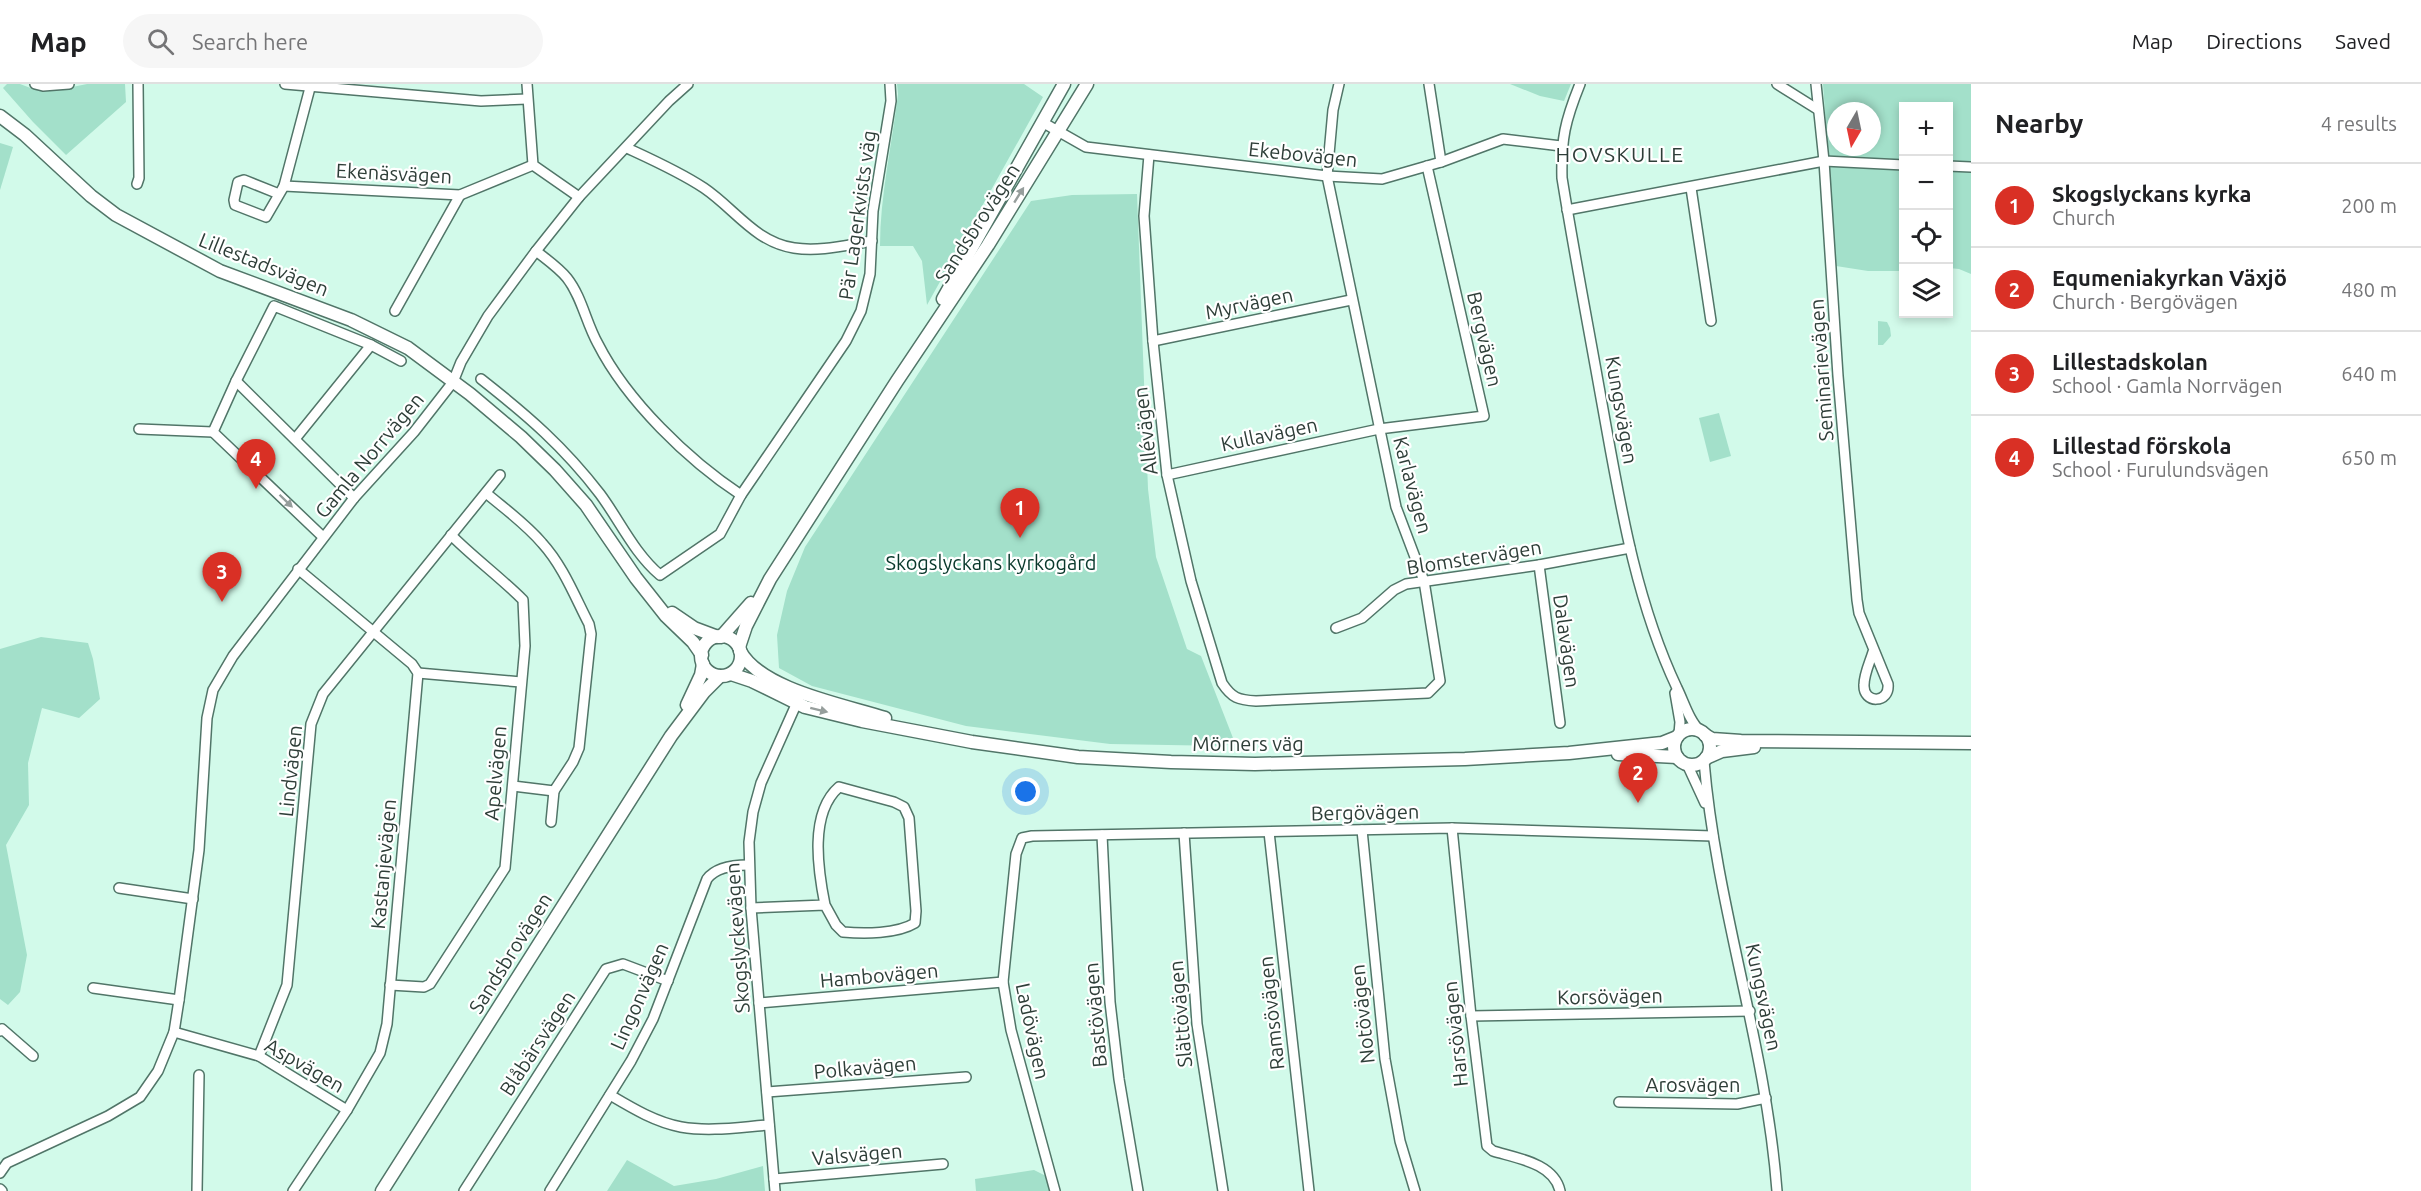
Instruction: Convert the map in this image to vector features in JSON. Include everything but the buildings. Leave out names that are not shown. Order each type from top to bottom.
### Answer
[{"type":"main road","name":"Sandsbrovägen","points":[[897,381],[1064,84]]},
{"type":"main road","name":"Sandsbrovägen","points":[[740,649],[746,626],[770,579],[897,381],[988,245],[1087,84]]},
{"type":"main road","name":"Lillestadsvägen","points":[[0,116],[116,215],[220,271],[284,293],[360,324],[408,348],[453,382],[521,437],[555,470],[586,505],[666,616],[693,642],[703,659]]},
{"type":"main road","name":"Sandsbrovägen","points":[[720,637],[770,579]]},
{"type":"main road","name":"Lillestadsvägen","points":[[652,597],[689,624],[710,635],[720,637]]},
{"type":"main road","points":[[720,637],[732,640],[740,649],[739,665],[725,675],[711,673],[703,659],[706,644],[720,637]]},
{"type":"main road","name":"Mörners väg","points":[[740,649],[744,658],[799,698]]},
{"type":"main road","name":"Sandsbrovägen","points":[[671,736],[696,688],[703,659]]},
{"type":"main road","name":"Sandsbrovägen","points":[[382,1191],[671,736],[704,692],[725,675]]},
{"type":"main road","name":"Mörners väg","points":[[725,675],[752,681],[862,721],[972,742],[1078,757],[1171,762],[1289,764],[1465,759],[1569,753],[1662,743],[1678,736]]},
{"type":"main road","points":[[1817,742],[1722,751],[1693,765],[1682,761],[1674,748],[1678,736],[1689,729],[1721,740],[1971,745]]},
{"type":"main road","points":[[1703,733],[1710,746],[1705,759]]},
{"type":"main road","name":"Mörners väg","points":[[1569,753],[1682,761]]},
{"type":"street","points":[[35,84],[59,86],[69,84]]},
{"type":"street","points":[[137,184],[139,178],[138,84]]},
{"type":"street","points":[[285,84],[481,101],[527,99]]},
{"type":"street","points":[[527,84],[533,165],[579,197]]},
{"type":"street","name":"Gamla Norrvägen","points":[[0,1173],[8,1163],[108,1116],[140,1097],[158,1071],[174,1032],[179,1000],[199,850],[207,718],[213,690],[232,656],[354,498],[414,432],[453,382],[461,362],[488,316],[579,197],[669,101],[688,84]]},
{"type":"street","name":"Pär Lagerkvists väg","points":[[534,422],[563,449],[601,496],[625,534],[660,575],[720,534],[741,495],[846,341],[861,311],[870,274],[873,211],[891,101],[890,84]]},
{"type":"street","name":"Karlavägen","points":[[1230,694],[1237,700],[1256,701],[1428,693],[1440,681],[1424,581],[1396,507],[1327,176],[1333,110],[1339,84]]},
{"type":"street","points":[[1429,84],[1442,162]]},
{"type":"street","name":"Kungsvägen","points":[[1580,84],[1568,112],[1561,146],[1562,178],[1630,548],[1645,607],[1671,676],[1691,718],[1703,733]]},
{"type":"street","points":[[1777,84],[1817,109]]},
{"type":"street","name":"Seminarievägen","points":[[1816,84],[1824,161],[1838,376],[1857,600],[1859,613],[1873,652],[1888,684],[1889,691],[1885,697],[1879,699],[1872,699],[1866,695],[1863,687],[1873,652]]},
{"type":"street","points":[[281,190],[310,85]]},
{"type":"street","name":"Ekebovägen","points":[[1042,122],[1086,147],[1327,176],[1382,179],[1442,162],[1503,139],[1561,146]]},
{"type":"street","points":[[627,148],[670,168],[706,190],[766,240],[793,248],[817,249],[872,241]]},
{"type":"street","name":"Allévägen","points":[[1149,155],[1144,216],[1153,341],[1167,475],[1191,581],[1222,683],[1230,694]]},
{"type":"street","points":[[1567,210],[1824,161],[1899,165]]},
{"type":"street","name":"Ekenäsvägen","points":[[281,190],[266,217],[235,205],[238,182],[244,180],[281,190],[460,195],[533,165]]},
{"type":"street","name":"Bergvägen","points":[[1379,429],[1484,416],[1427,166]]},
{"type":"street","points":[[1953,166],[1971,167]]},
{"type":"street","points":[[1691,188],[1711,321]]},
{"type":"street","points":[[396,311],[460,195]]},
{"type":"street","points":[[536,251],[567,277],[577,293],[598,344],[632,398],[711,475],[741,495]]},
{"type":"street","name":"Myrvägen","points":[[1153,341],[1352,300]]},
{"type":"street","name":"Lillestadsvägen","points":[[236,381],[274,306],[371,345],[401,361]]},
{"type":"street","points":[[295,439],[371,345]]},
{"type":"street","points":[[482,380],[534,422],[521,437]]},
{"type":"street","points":[[213,432],[236,381],[354,498]]},
{"type":"street","points":[[139,429],[213,432],[323,537]]},
{"type":"street","name":"Kullavägen","points":[[1167,475],[1379,429]]},
{"type":"street","name":"Lindvägen","points":[[259,1056],[287,984],[312,723],[323,694],[500,475]]},
{"type":"street","points":[[486,493],[544,544],[561,569],[589,624],[591,634],[582,736],[573,762],[554,791],[551,822]]},
{"type":"street","name":"Apelvägen","points":[[390,985],[424,987],[430,984],[505,868],[525,646],[523,600],[452,535]]},
{"type":"street","name":"Blomstervägen","points":[[1336,628],[1362,618],[1394,590],[1406,584],[1539,565],[1630,548]]},
{"type":"street","name":"Dalavägen","points":[[1539,565],[1560,723]]},
{"type":"street","points":[[298,568],[412,664],[418,673],[521,682]]},
{"type":"street","name":"Kastanjevägen","points":[[293,1191],[347,1110],[380,1053],[387,1024],[418,673]]},
{"type":"street","name":"Kungsvägen","points":[[1671,676],[1678,706],[1678,736]]},
{"type":"street","name":"Skogslyckevägen","points":[[775,1191],[748,865],[751,826],[759,790],[799,698]]},
{"type":"street","name":"Kungsvägen","points":[[1705,759],[1708,811],[1766,1098],[1777,1191]]},
{"type":"street","name":"Kungsvägen","points":[[1682,761],[1708,811]]},
{"type":"street","points":[[513,786],[554,791]]},
{"type":"street","points":[[839,788],[894,802],[904,807],[909,818],[915,923],[906,928],[843,932],[836,926],[825,905],[818,859],[821,821],[831,795],[839,788]]},
{"type":"street","name":"Bergövägen","points":[[1020,840],[1032,836],[1452,828],[1713,836]]},
{"type":"street","name":"Harsövägen","points":[[1452,828],[1487,1146],[1493,1151],[1539,1166],[1558,1183],[1560,1191]]},
{"type":"street","name":"Notövägen","points":[[1362,830],[1385,1059],[1400,1141],[1415,1191]]},
{"type":"street","name":"Ramsövägen","points":[[1269,832],[1310,1191]]},
{"type":"street","name":"Slättövägen","points":[[1184,833],[1197,1024],[1223,1191]]},
{"type":"street","name":"Bastövägen","points":[[1102,835],[1110,1002],[1119,1079],[1138,1191]]},
{"type":"street","name":"Ladövägen","points":[[1020,840],[1016,854],[1003,982],[1011,1030],[1055,1191]]},
{"type":"street","name":"Lingonvägen","points":[[550,1191],[631,1061],[653,1020],[707,879],[711,874],[724,868],[748,865]]},
{"type":"street","points":[[119,888],[193,899]]},
{"type":"street","points":[[751,908],[825,905]]},
{"type":"street","name":"Blåbärsvägen","points":[[464,1191],[606,969],[623,964],[668,981]]},
{"type":"street","name":"Hambovägen","points":[[759,1003],[1003,982]]},
{"type":"street","points":[[93,988],[179,1000]]},
{"type":"street","name":"Korsövägen","points":[[1471,1016],[1750,1011]]},
{"type":"street","points":[[0,1031],[2,1029],[33,1056]]},
{"type":"street","name":"Aspvägen","points":[[174,1032],[259,1056],[347,1110]]},
{"type":"street","points":[[197,1191],[199,1075]]},
{"type":"street","name":"Polkavägen","points":[[767,1092],[966,1077]]},
{"type":"street","points":[[610,1095],[645,1115],[680,1127],[710,1130],[769,1125]]},
{"type":"street","name":"Arosvägen","points":[[1619,1102],[1737,1104],[1766,1098]]},
{"type":"street","name":"Valsvägen","points":[[774,1179],[943,1164]]},
{"type":"green space","points":[[7,84],[20,84],[36,90],[53,91],[87,84],[125,84],[126,102],[66,155],[3,88]]},
{"type":"green space","points":[[897,84],[1024,84],[1043,97],[927,305],[922,261],[913,246],[880,246],[884,189],[898,94]]},
{"type":"green space","points":[[1510,84],[1571,84],[1564,101],[1540,96]]},
{"type":"green space","points":[[1823,84],[1971,84],[1971,274],[1953,268],[1953,102],[1899,102],[1899,271],[1868,271],[1836,266],[1828,156],[1881,156],[1881,102],[1827,102],[1827,140]]},
{"type":"green space","points":[[0,143],[13,147],[0,190]]},
{"type":"green space","name":"Skogslyckans kyrkogård","points":[[1137,194],[1148,489],[1156,557],[1187,649],[1201,656],[1233,738],[1226,746],[1110,744],[966,726],[812,686],[779,668],[777,635],[787,591],[805,547],[1031,201],[1072,195]]},
{"type":"green space","points":[[1878,321],[1887,322],[1890,328],[1891,336],[1883,345],[1878,345]]},
{"type":"green space","points":[[1719,413],[1731,456],[1710,462],[1699,418]]},
{"type":"green space","points":[[41,637],[88,643],[100,699],[79,718],[42,708],[28,763],[29,805],[6,845],[27,955],[20,992],[8,1005],[0,999],[0,649]]},
{"type":"green space","points":[[627,1160],[674,1186],[716,1179],[763,1166],[765,1191],[607,1191]]},
{"type":"green space","points":[[1034,1170],[1046,1176],[1050,1191],[976,1191],[975,1179]]},
{"type":"place","name":"Lillestad förskola","points":[[256,489]]},
{"type":"place","name":"Skogslyckans kyrka","points":[[1020,538]]},
{"type":"place","name":"Lillestadskolan","points":[[222,602]]},
{"type":"place","name":"Equmeniakyrkan Växjö","points":[[1638,803]]},
{"type":"district","name":"HOVSKULLE","points":[[1620,154]]}]
